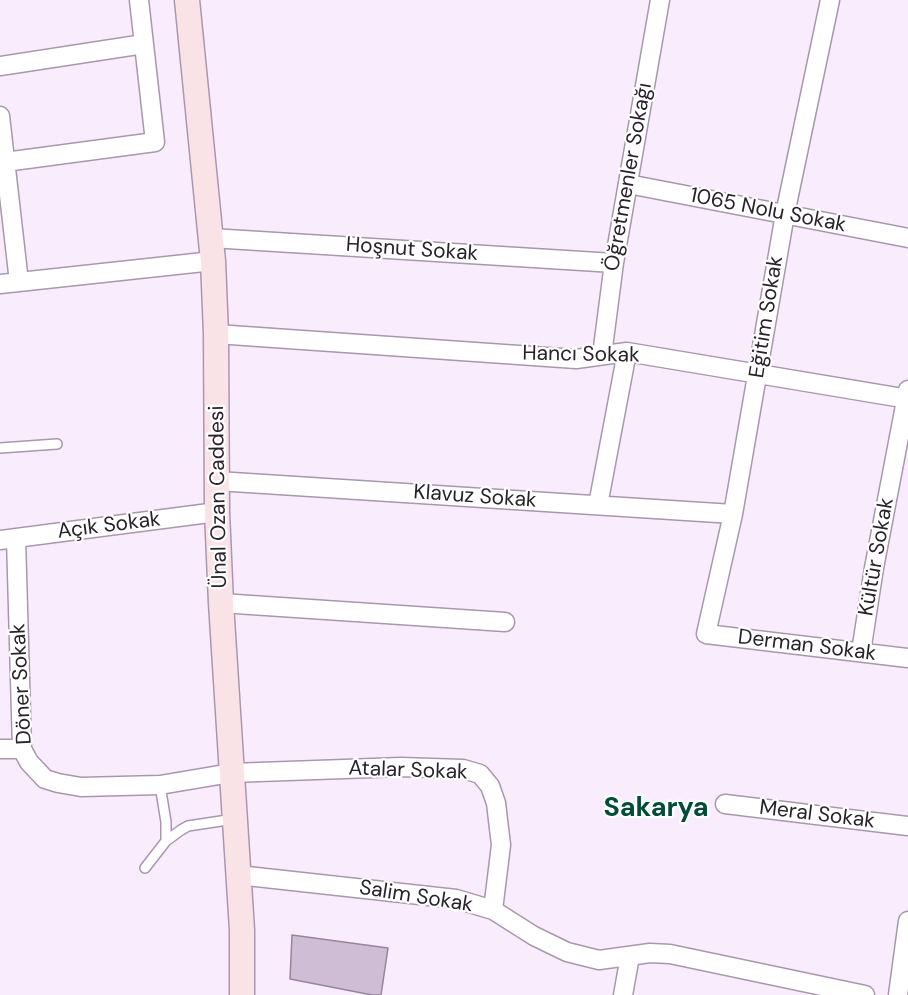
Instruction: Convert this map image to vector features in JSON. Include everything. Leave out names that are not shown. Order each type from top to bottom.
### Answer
[{"type":"main road","name":"Ünal Ozan Caddesi","points":[[187,0],[212,249],[216,334],[221,603],[242,930],[242,995]]},
{"type":"street","points":[[5,162],[155,142],[139,0]]},
{"type":"street","name":"Öğretmenler Sokağı","points":[[602,356],[614,263],[660,0]]},
{"type":"street","name":"Eğitim Sokak","points":[[706,634],[733,514],[785,214],[830,0]]},
{"type":"street","points":[[0,66],[144,44]]},
{"type":"street","points":[[0,116],[19,282]]},
{"type":"street","name":"1065 Nolu Sokak","points":[[628,184],[908,238]]},
{"type":"street","name":"Hoşnut Sokak","points":[[0,284],[212,249],[614,263]]},
{"type":"street","name":"Hancı Sokak","points":[[216,334],[576,359],[627,352],[907,396]]},
{"type":"street","points":[[598,505],[627,352]]},
{"type":"street","name":"Kültür Sokak","points":[[861,652],[874,568],[907,396]]},
{"type":"street","name":"Klavuz Sokak","points":[[217,481],[733,514]]},
{"type":"street","name":"Açık Sokak","points":[[8,539],[218,513]]},
{"type":"street","name":"Döner Sokak","points":[[8,539],[22,749],[37,771],[45,779],[81,787],[160,784],[231,773]]},
{"type":"street","points":[[221,603],[505,622]]},
{"type":"street","name":"Derman Sokak","points":[[706,634],[908,658]]},
{"type":"street","points":[[0,749],[22,749]]},
{"type":"street","name":"Atalar Sokak","points":[[231,773],[401,767],[463,769],[480,774],[490,786],[501,845],[493,910]]},
{"type":"street","name":"Meral Sokak","points":[[725,804],[908,826]]},
{"type":"street","name":"Salim Sokak","points":[[238,875],[456,899],[493,910],[534,936],[567,952],[599,960],[650,952],[670,954],[825,991],[866,995]]},
{"type":"street","points":[[898,995],[908,921]]},
{"type":"street","points":[[622,995],[630,956]]},
{"type":"lane","points":[[0,448],[57,444]]},
{"type":"lane","points":[[160,784],[166,822],[166,842]]},
{"type":"lane","points":[[146,868],[166,842],[188,826],[234,819]]},
{"type":"building","points":[[292,935],[388,948],[381,995],[290,979]]},
{"type":"district","name":"Sakarya","points":[[656,809]]}]
